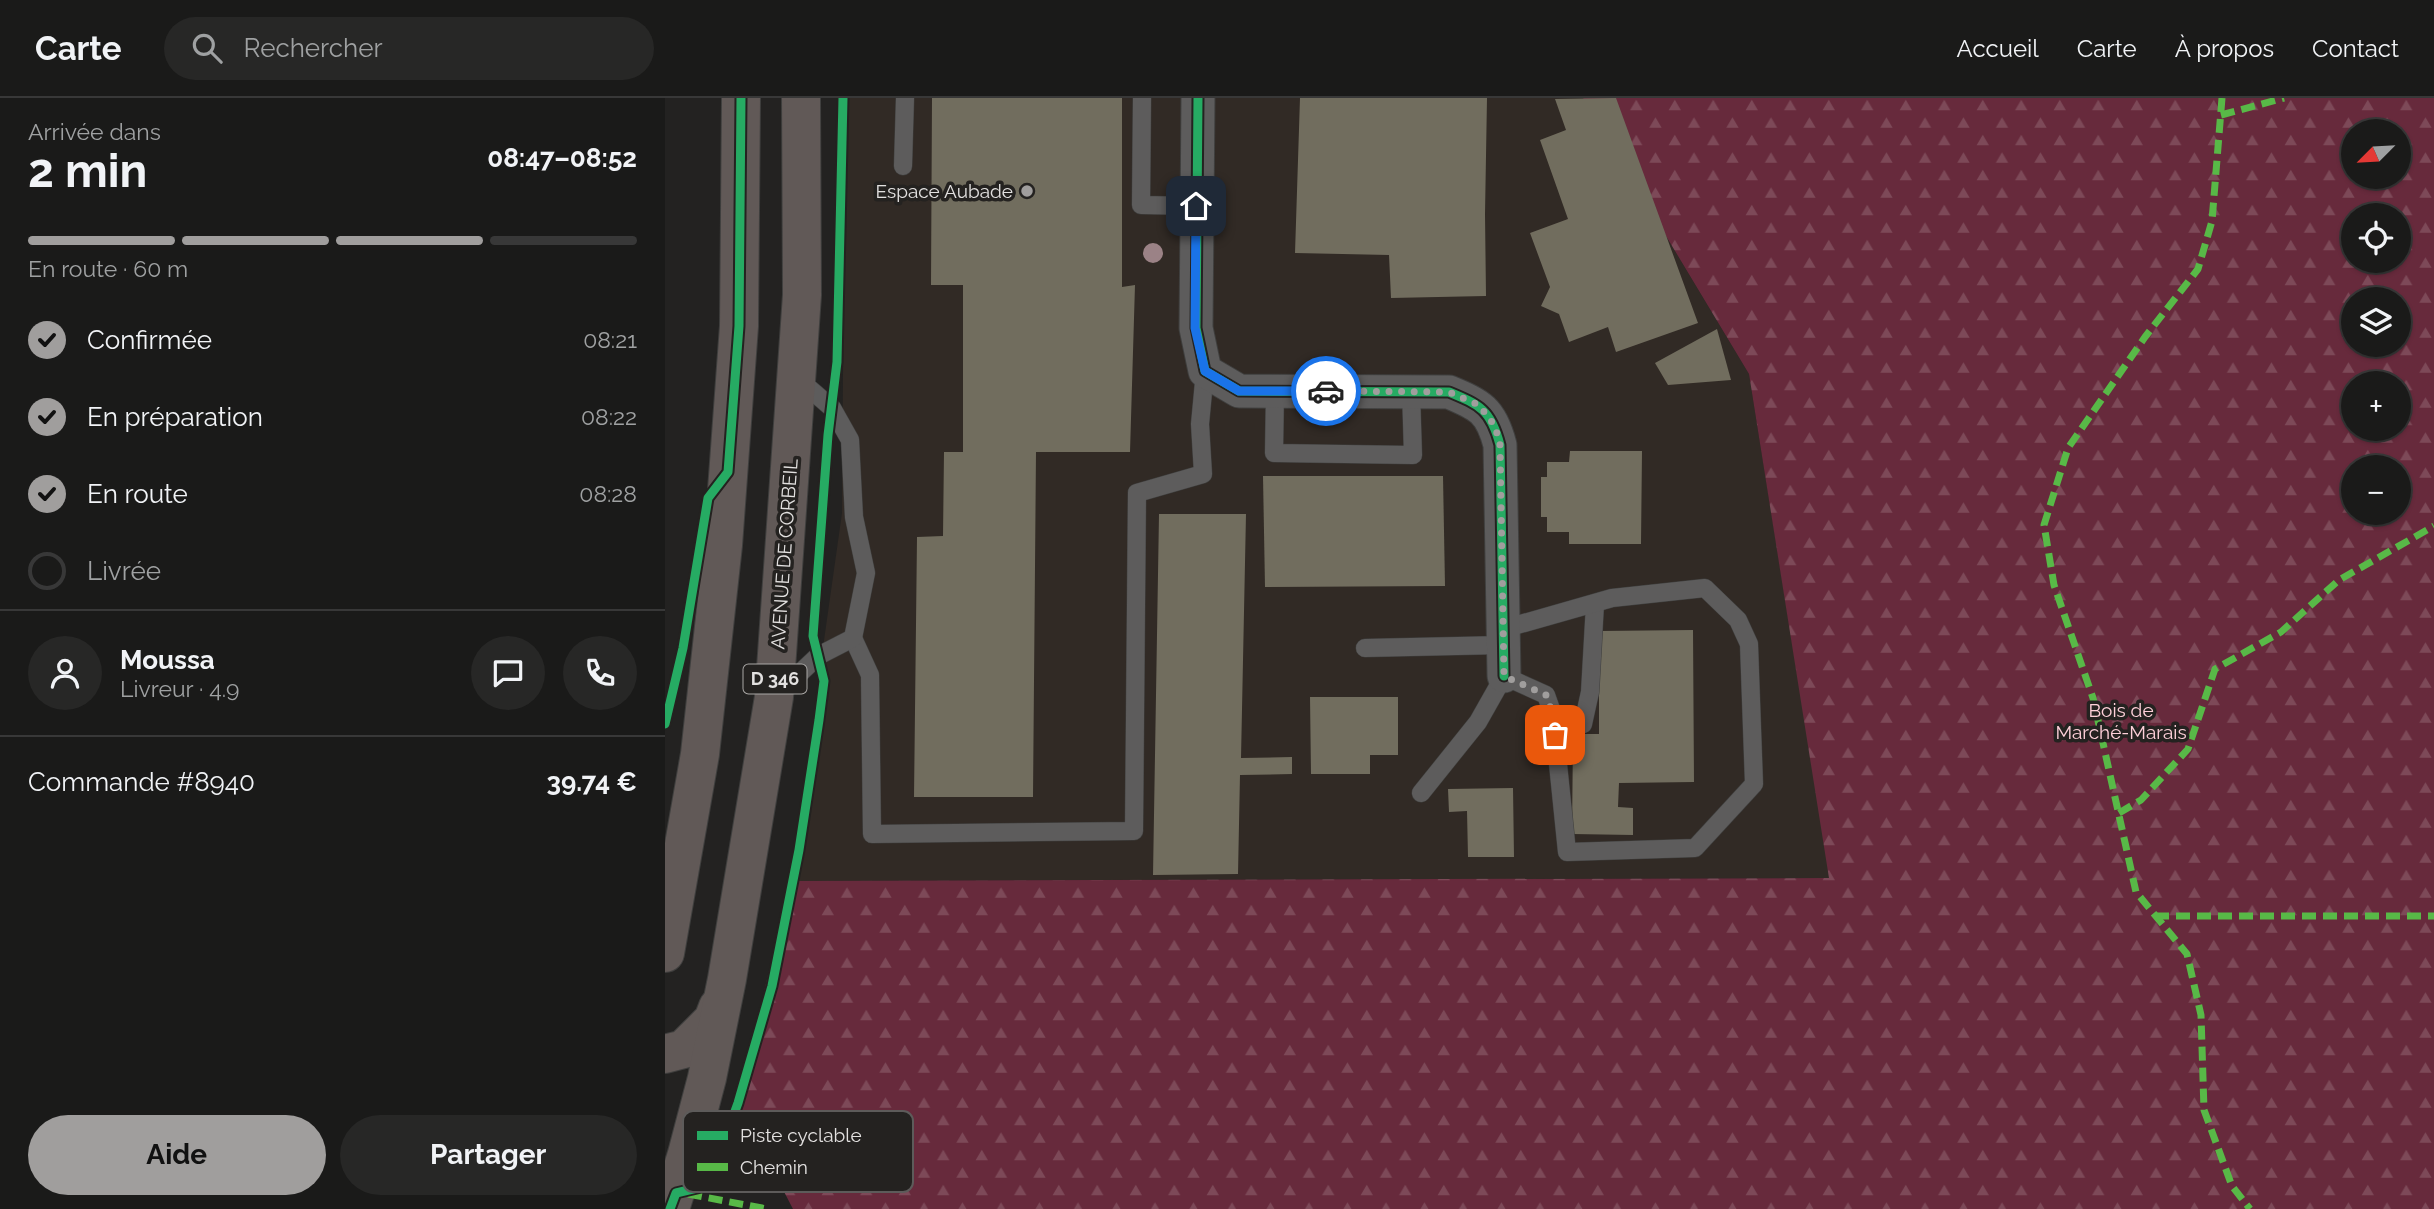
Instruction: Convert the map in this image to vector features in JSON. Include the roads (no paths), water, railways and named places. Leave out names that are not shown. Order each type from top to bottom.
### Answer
[{"type":"main road","points":[[666,946],[700,754],[723,545],[739,326],[741,98]]},
{"type":"main road","name":"AVENUE DE CORBEIL","points":[[698,1111],[727,979],[774,697],[802,295],[801,98]]},
{"type":"main road","points":[[665,1054],[684,1049],[713,1020],[727,979]]},
{"type":"main road","name":"AVENUE DE CORBEIL","points":[[670,1209],[683,1164]]},
{"type":"street","points":[[1198,98],[1195,328],[1205,371],[1239,391],[1449,392],[1479,405],[1495,426],[1500,445],[1503,650]]},
{"type":"lane","points":[[903,166],[905,98]]},
{"type":"lane","points":[[1142,98],[1141,205],[1196,206]]},
{"type":"lane","points":[[796,377],[832,408],[850,440],[854,517],[866,573],[853,638],[870,675],[872,834],[1134,831],[1137,494],[1203,474],[1200,424],[1205,371]]},
{"type":"lane","points":[[1275,391],[1274,453],[1413,455],[1411,391]]},
{"type":"lane","points":[[1365,648],[1503,650],[1612,598],[1705,588],[1738,620],[1749,644],[1754,784],[1695,848],[1567,852],[1553,715],[1546,695],[1503,650]]},
{"type":"lane","points":[[1555,735],[1583,724],[1590,692],[1595,604]]},
{"type":"lane","points":[[774,697],[818,656],[853,638]]},
{"type":"lane","points":[[1421,793],[1478,722],[1503,650]]},
{"type":"place","name":"Espace Aubade","points":[[1027,191]]},
{"type":"park label","name":"Bois de Marché-Marais","points":[[2121,721]]}]
